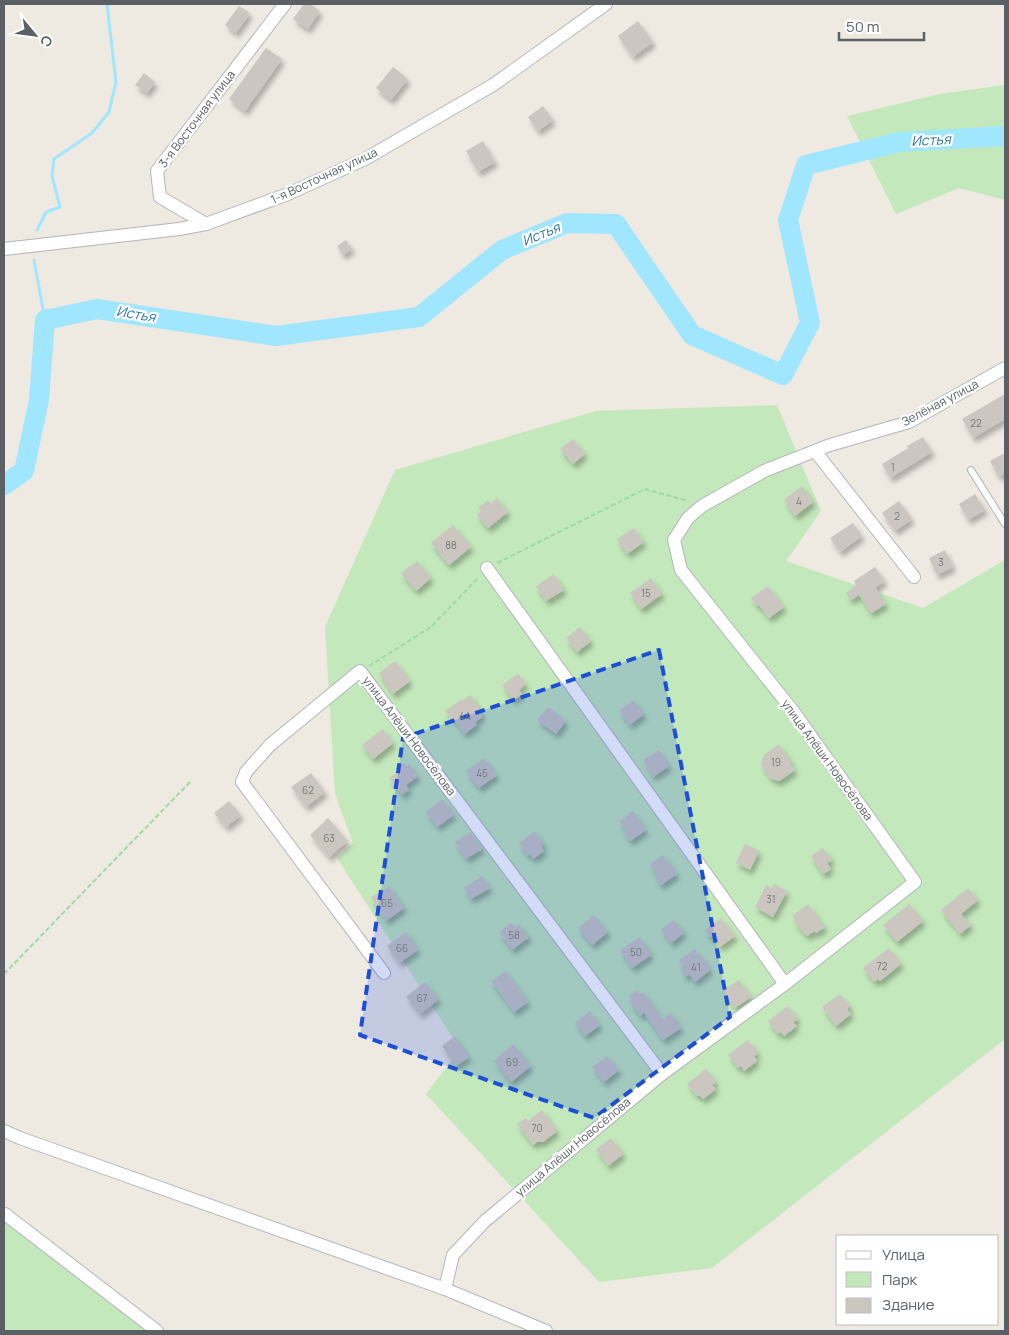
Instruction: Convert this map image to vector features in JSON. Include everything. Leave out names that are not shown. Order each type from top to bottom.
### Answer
[{"type":"street","name":"3-я Восточная улица","points":[[206,224],[160,197],[157,172],[285,4]]},
{"type":"street","name":"1-я Восточная улица","points":[[4,249],[179,229],[206,224],[288,194],[365,159],[493,84],[606,4]]},
{"type":"street","name":"Зелёная улица","points":[[702,506],[764,471],[830,445],[909,422],[1005,368]]},
{"type":"street","points":[[816,451],[914,577]]},
{"type":"street","name":"улица Алёши Новосёлова","points":[[444,1289],[453,1255],[485,1221],[662,1074],[785,984],[915,882],[793,711],[681,570],[674,540],[688,518],[702,506]]},
{"type":"street","points":[[488,568],[785,984]]},
{"type":"street","name":"улица Алёши Новосёлова","points":[[384,972],[242,782],[246,772],[270,745],[360,671],[662,1074]]},
{"type":"street","points":[[4,1131],[444,1289],[546,1331]]},
{"type":"street","points":[[4,1214],[157,1331]]},
{"type":"lane","points":[[971,470],[1005,524]]},
{"type":"path","points":[[360,671],[431,627],[488,568],[645,489],[702,506]]},
{"type":"path","points":[[4,974],[192,780]]},
{"type":"highlighted area","points":[[659,650],[730,1017],[594,1118],[360,1035],[403,738]]},
{"type":"green space","points":[[1005,85],[1005,200],[959,188],[896,214],[847,116],[940,94]]},
{"type":"green space","points":[[777,405],[821,511],[786,561],[923,608],[1005,560],[1005,1039],[712,1268],[599,1282],[426,1094],[460,1049],[337,858],[353,843],[335,794],[325,627],[395,470],[596,411]]},
{"type":"green space","points":[[6,1210],[163,1331],[4,1331],[4,1213]]},
{"type":"building","points":[[304,4],[310,4],[320,11],[308,29],[293,19]]},
{"type":"building","points":[[239,6],[250,13],[236,33],[225,25]]},
{"type":"building","points":[[638,21],[653,42],[633,57],[618,36]]},
{"type":"building","points":[[266,48],[282,59],[245,111],[229,99]]},
{"type":"building","points":[[393,67],[408,79],[391,100],[376,88]]},
{"type":"building","points":[[144,73],[155,82],[147,93],[135,85]]},
{"type":"building","points":[[543,106],[553,120],[538,131],[528,117]]},
{"type":"building","points":[[483,141],[495,162],[478,172],[466,151]]},
{"type":"building","points":[[346,240],[352,249],[343,255],[337,246]]},
{"type":"building","points":[[1005,394],[1005,419],[973,438],[962,419]]},
{"type":"building","points":[[923,437],[932,452],[890,478],[882,464]]},
{"type":"building","points":[[573,439],[585,454],[573,464],[560,449]]},
{"type":"building","points":[[1005,453],[1005,473],[999,477],[990,461]]},
{"type":"building","points":[[802,486],[813,502],[795,516],[784,500]]},
{"type":"building","points":[[975,494],[985,510],[968,520],[959,504]]},
{"type":"building","points":[[497,498],[508,512],[488,528],[477,515],[481,511],[478,508],[488,500],[491,503]]},
{"type":"building","points":[[899,501],[912,519],[895,531],[882,513]]},
{"type":"building","points":[[853,523],[862,536],[840,552],[830,538]]},
{"type":"building","points":[[453,525],[471,547],[449,565],[431,543]]},
{"type":"building","points":[[634,528],[644,542],[627,554],[617,539]]},
{"type":"building","points":[[945,550],[953,567],[937,575],[929,558]]},
{"type":"building","points":[[417,561],[431,578],[416,591],[401,573]]},
{"type":"building","points":[[875,567],[885,581],[875,588],[886,604],[871,613],[859,595],[851,600],[846,593],[856,585],[854,581]]},
{"type":"building","points":[[554,574],[564,590],[546,601],[536,586]]},
{"type":"building","points":[[651,578],[662,594],[641,609],[630,593]]},
{"type":"building","points":[[768,586],[784,607],[769,618],[751,598]]},
{"type":"building","points":[[580,627],[591,641],[577,652],[566,638]]},
{"type":"building","points":[[395,661],[410,681],[393,694],[379,673]]},
{"type":"building","points":[[518,674],[526,684],[519,690],[522,694],[513,700],[502,685]]},
{"type":"building","points":[[471,695],[482,714],[481,718],[475,722],[477,725],[464,734],[453,718],[451,719],[445,711],[460,700]]},
{"type":"building","points":[[633,700],[644,714],[630,725],[619,711]]},
{"type":"building","points":[[548,707],[566,721],[556,734],[537,720]]},
{"type":"building","points":[[383,729],[393,743],[373,759],[362,745]]},
{"type":"building","points":[[779,744],[795,770],[779,781],[770,778],[761,764],[764,755]]},
{"type":"building","points":[[659,750],[669,766],[653,777],[643,760]]},
{"type":"building","points":[[484,758],[497,775],[479,788],[466,771]]},
{"type":"building","points":[[404,763],[406,766],[409,764],[418,776],[406,785],[409,790],[402,795],[389,778],[398,772],[396,769]]},
{"type":"building","points":[[311,773],[325,792],[306,807],[291,787]]},
{"type":"building","points":[[442,799],[454,815],[437,827],[426,812]]},
{"type":"building","points":[[229,801],[241,815],[226,827],[214,813]]},
{"type":"building","points":[[633,811],[646,830],[630,841],[619,821]]},
{"type":"building","points":[[328,818],[348,841],[329,857],[310,835]]},
{"type":"building","points":[[535,831],[544,844],[541,846],[544,851],[533,859],[530,854],[528,856],[519,843]]},
{"type":"building","points":[[471,832],[482,849],[466,859],[455,842]]},
{"type":"building","points":[[745,844],[759,851],[750,870],[736,863]]},
{"type":"building","points":[[823,848],[832,860],[827,863],[831,869],[823,874],[811,856]]},
{"type":"building","points":[[663,855],[677,874],[661,885],[655,877],[657,875],[650,864]]},
{"type":"building","points":[[482,876],[490,888],[471,899],[464,888]]},
{"type":"building","points":[[774,884],[787,891],[773,917],[755,907],[766,885],[772,888]]},
{"type":"building","points":[[389,886],[404,908],[386,921],[371,898]]},
{"type":"building","points":[[968,888],[978,900],[961,914],[971,925],[960,934],[941,910]]},
{"type":"building","points":[[808,904],[825,927],[807,936],[795,923],[797,922],[792,916]]},
{"type":"building","points":[[909,904],[923,921],[897,942],[883,925]]},
{"type":"building","points":[[594,915],[608,932],[592,945],[578,928]]},
{"type":"building","points":[[721,918],[735,936],[720,947],[705,930]]},
{"type":"building","points":[[674,920],[684,933],[671,943],[661,929]]},
{"type":"building","points":[[512,923],[515,927],[519,924],[529,937],[512,950],[499,932]]},
{"type":"building","points":[[406,932],[418,950],[399,963],[387,946]]},
{"type":"building","points":[[640,937],[651,955],[632,968],[620,950]]},
{"type":"building","points":[[889,948],[901,964],[880,981],[878,979],[874,982],[863,968]]},
{"type":"building","points":[[695,949],[700,957],[702,956],[710,970],[695,982],[689,974],[685,977],[681,971],[685,968],[679,960]]},
{"type":"building","points":[[506,971],[528,1002],[514,1012],[491,981]]},
{"type":"building","points":[[739,980],[751,997],[735,1008],[723,990]]},
{"type":"building","points":[[425,982],[439,999],[420,1014],[406,997]]},
{"type":"building","points":[[637,990],[640,994],[643,992],[662,1019],[671,1013],[681,1028],[663,1040],[644,1013],[640,1016],[630,1002],[632,1000],[629,996]]},
{"type":"building","points":[[840,994],[850,1006],[847,1009],[851,1014],[836,1026],[822,1007]]},
{"type":"building","points":[[788,1006],[798,1019],[793,1022],[797,1026],[784,1036],[781,1032],[778,1034],[768,1021]]},
{"type":"building","points":[[589,1011],[600,1025],[585,1036],[575,1023]]},
{"type":"building","points":[[455,1036],[469,1057],[456,1066],[442,1046]]},
{"type":"building","points":[[748,1040],[758,1053],[754,1056],[757,1061],[744,1071],[741,1066],[738,1068],[728,1055]]},
{"type":"building","points":[[513,1044],[531,1066],[511,1082],[494,1061]]},
{"type":"building","points":[[607,1056],[619,1070],[604,1082],[592,1067]]},
{"type":"building","points":[[706,1069],[716,1082],[712,1085],[716,1089],[703,1099],[699,1095],[697,1096],[687,1084]]},
{"type":"building","points":[[542,1110],[557,1131],[543,1142],[537,1142],[533,1145],[517,1124],[526,1118],[528,1121]]},
{"type":"building","points":[[611,1138],[623,1154],[608,1166],[596,1149]]},
{"type":"waterway","points":[[37,230],[46,212],[60,207],[52,176],[54,159],[92,133],[109,112],[116,82],[107,4]]},
{"type":"waterway","name":"Истья","points":[[4,485],[24,471],[39,400],[45,320],[97,309],[276,336],[419,317],[502,250],[567,223],[616,224],[692,335],[783,375],[810,323],[788,220],[806,165],[899,142],[1005,136]]},
{"type":"waterway","points":[[34,260],[45,320]]}]
